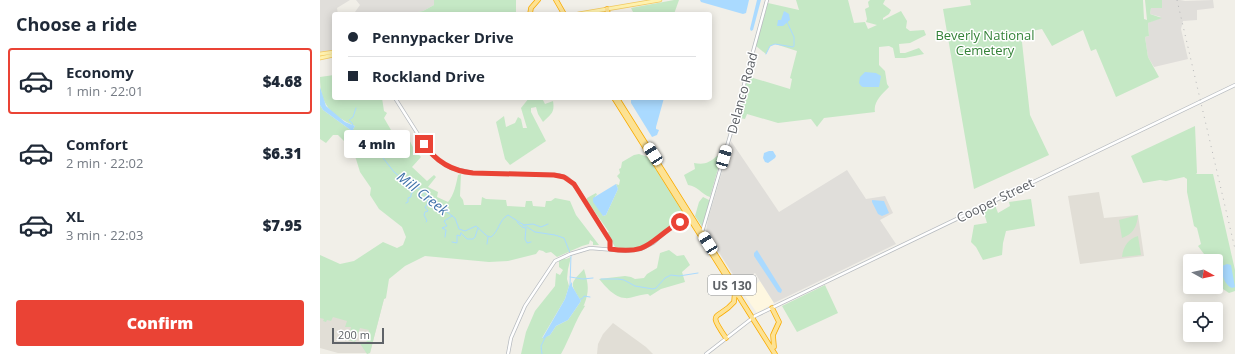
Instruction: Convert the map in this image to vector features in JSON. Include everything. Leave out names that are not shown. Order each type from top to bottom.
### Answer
[{"type":"highway","points":[[531,12],[532,7],[538,0]]},
{"type":"highway","points":[[555,0],[562,12]]},
{"type":"highway","name":"US 130","points":[[615,100],[689,216],[702,233],[778,354]]},
{"type":"highway","name":"US 130","points":[[618,100],[735,291],[754,317],[775,354]]},
{"type":"highway","points":[[726,338],[715,319],[717,315],[734,302],[735,291]]},
{"type":"highway","points":[[772,308],[779,322],[773,336],[774,347]]},
{"type":"main road","points":[[590,12],[660,0]]},
{"type":"main road","points":[[320,54],[332,52]]},
{"type":"main road","points":[[320,58],[332,55]]},
{"type":"street","name":"Delanco Road","points":[[702,233],[767,0]]},
{"type":"street","name":"Cooper Street","points":[[706,354],[754,317],[1235,85]]},
{"type":"street","points":[[396,100],[426,147],[438,160],[452,168],[473,173],[554,175],[564,177],[569,180],[578,190],[610,241],[610,249]]},
{"type":"street","points":[[508,354],[510,341],[527,303],[552,263],[557,259],[590,248],[630,251],[644,248],[653,243],[671,227],[689,216]]},
{"type":"shaded area","points":[[320,0],[350,0],[337,8],[338,12],[332,12],[332,50],[320,53]]},
{"type":"shaded area","points":[[356,0],[434,0],[434,5],[418,12],[355,12],[360,5]]},
{"type":"shaded area","points":[[1162,0],[1213,0],[1214,8],[1197,10],[1197,20],[1183,21],[1181,29],[1188,59],[1154,67],[1148,57],[1145,37],[1149,36],[1148,23],[1161,17],[1150,14],[1151,8]]},
{"type":"shaded area","points":[[731,141],[779,212],[847,170],[866,199],[885,196],[893,213],[880,220],[896,244],[774,303],[755,273],[739,284],[706,232],[708,219]]},
{"type":"shaded area","points":[[1099,192],[1104,218],[1138,215],[1144,256],[1080,264],[1068,196]]},
{"type":"shaded area","points":[[760,281],[774,303],[757,313],[743,293]]},
{"type":"shaded area","points":[[320,283],[386,298],[384,299],[370,353],[338,353],[320,348]]},
{"type":"shaded area","points":[[613,323],[646,347],[653,354],[597,354],[598,344],[603,334]]},
{"type":"green space","points":[[434,0],[516,0],[516,12],[418,12],[434,5]]},
{"type":"green space","points":[[679,0],[675,12],[633,12],[631,8]]},
{"type":"green space","points":[[796,0],[848,0],[854,23],[865,22],[868,29],[877,25],[866,22],[867,19],[865,9],[869,7],[868,2],[870,0],[885,0],[883,4],[891,10],[889,14],[883,18],[883,20],[901,11],[907,21],[906,28],[910,31],[924,30],[926,35],[910,43],[899,44],[900,53],[905,53],[919,48],[924,54],[905,58],[895,58],[893,48],[889,46],[879,47],[879,65],[885,71],[887,84],[889,87],[881,95],[875,105],[875,112],[824,118],[817,127],[811,119],[778,123],[747,114],[745,119],[740,118],[737,130],[735,130],[747,81],[750,77],[790,89],[792,79],[790,78],[797,51],[775,44],[770,46],[766,54],[756,46],[768,3],[799,10]]},
{"type":"green space","name":"Beverly National Cemetery","points":[[970,0],[1143,0],[1144,19],[1147,20],[1145,0],[1162,0],[1162,8],[1151,8],[1150,14],[1162,18],[1148,23],[1149,36],[1145,37],[1148,57],[1159,77],[1116,97],[1096,49],[1091,51],[1083,30],[1052,46],[1042,29],[1021,33],[1030,115],[1049,155],[974,189],[943,9],[971,5]]},
{"type":"green space","points":[[332,75],[332,100],[382,100],[384,111],[387,113],[384,118],[391,130],[389,131],[391,134],[398,131],[405,132],[414,149],[421,157],[412,167],[427,181],[434,175],[436,177],[428,187],[438,192],[437,197],[448,202],[456,186],[458,175],[461,174],[460,196],[464,205],[481,205],[482,197],[486,199],[506,200],[507,206],[525,207],[526,201],[532,201],[533,206],[545,207],[546,201],[551,201],[555,198],[570,201],[576,215],[599,245],[593,245],[593,242],[590,240],[589,244],[557,257],[551,252],[546,253],[539,250],[536,254],[508,261],[489,262],[425,256],[405,266],[389,279],[386,298],[384,299],[370,353],[367,354],[359,342],[366,344],[369,330],[360,328],[355,342],[348,340],[351,327],[345,327],[347,321],[333,317],[331,321],[327,320],[326,322],[323,321],[324,319],[320,318],[320,255],[340,264],[354,261],[383,242],[397,248],[403,245],[406,237],[402,227],[379,209],[370,195],[371,188],[360,172],[356,159],[349,146],[338,135],[333,135],[326,143],[320,139],[320,105],[323,110],[352,131],[355,126],[339,118],[328,108],[322,95],[320,77]]},
{"type":"green space","points":[[527,100],[543,100],[545,104],[553,101],[553,111],[543,122],[536,107],[531,108],[531,112],[546,141],[510,165],[505,159],[496,122],[504,116],[506,127],[515,123],[518,117],[521,119],[523,128],[527,128],[521,108]]},
{"type":"green space","points":[[1195,126],[1196,174],[1213,174],[1235,270],[1235,291],[1229,293],[1223,289],[1223,254],[1204,254],[1198,246],[1201,244],[1197,228],[1194,226],[1187,192],[1187,179],[1184,177],[1166,181],[1160,180],[1143,183],[1131,156]]},
{"type":"green space","points":[[639,154],[648,157],[684,214],[683,217],[652,241],[634,248],[625,249],[615,247],[607,233],[609,232],[587,201],[587,198],[596,193],[597,195],[595,196],[603,216],[606,215],[618,189],[616,184],[619,185],[620,180],[617,176],[620,173],[619,169],[621,168],[622,162],[634,155]]},
{"type":"green space","points":[[717,156],[721,158],[710,197],[688,185],[684,175],[695,169],[694,163],[706,163]]},
{"type":"green space","points":[[703,197],[710,202],[703,228],[695,216],[699,202]]},
{"type":"green space","points":[[1031,199],[1035,226],[1006,231],[1002,255],[983,260],[976,247],[971,242],[974,225],[987,223],[983,210],[995,205],[998,213],[1010,206],[1009,202]]},
{"type":"green space","points":[[1138,215],[1134,230],[1122,238],[1119,220]]},
{"type":"green space","points":[[1138,236],[1141,255],[1122,257],[1127,244],[1131,239]]},
{"type":"green space","points":[[669,250],[677,256],[684,255],[690,265],[682,272],[685,282],[661,289],[650,296],[645,294],[627,298],[614,294],[599,279],[625,276],[635,279],[644,278],[647,274],[657,268],[660,253]]},
{"type":"green space","points":[[571,257],[567,279],[569,286],[565,299],[542,338],[550,335],[556,326],[568,320],[581,301],[573,287],[573,284],[584,269],[588,287],[586,300],[583,305],[585,306],[561,354],[521,354],[526,332],[535,311],[555,286],[556,273],[560,275],[563,270],[559,267],[559,261],[564,258],[566,259]]},
{"type":"green space","points":[[825,285],[838,313],[797,332],[782,306]]},
{"type":"water","points":[[700,0],[749,0],[746,13],[743,14],[701,2]]},
{"type":"water","points":[[757,0],[761,0],[753,30],[751,31],[750,29]]},
{"type":"water","points":[[784,11],[789,14],[790,20],[783,26],[777,26],[778,20],[781,20]]},
{"type":"water","points":[[865,72],[876,73],[881,76],[879,87],[861,86],[859,83],[860,77]]},
{"type":"water","points":[[320,87],[326,106],[345,122],[355,126],[352,131],[323,110],[320,105]]},
{"type":"water","points":[[631,100],[663,100],[656,127],[656,129],[659,130],[657,135],[652,137],[631,103]]},
{"type":"water","points":[[773,151],[776,156],[768,163],[765,162],[763,158],[764,153]]},
{"type":"water","points":[[616,184],[618,189],[606,215],[603,216],[593,202],[593,198]]},
{"type":"water","points":[[872,200],[884,201],[889,213],[882,216],[878,214]]},
{"type":"water","points":[[757,250],[782,290],[781,293],[778,292],[754,256],[754,253]]},
{"type":"water","points":[[1227,264],[1231,265],[1235,287],[1232,288],[1225,282],[1223,266]]},
{"type":"water","points":[[572,282],[572,286],[581,301],[568,320],[556,326],[550,335],[542,339],[565,299],[569,286]]},
{"type":"waterway","points":[[766,54],[770,46],[775,44],[794,46],[794,37],[787,22]]},
{"type":"waterway","points":[[353,126],[349,120],[353,117],[356,108]]},
{"type":"waterway","name":"Mill Creek","points":[[352,129],[356,132],[361,154],[380,154],[394,172],[411,186],[420,189],[428,198],[455,218],[459,229],[465,231],[476,226],[487,236],[491,237],[508,215],[535,232],[564,238],[571,255],[570,285]]},
{"type":"waterway","points":[[406,203],[408,202],[408,198],[411,197],[411,194],[415,188]]},
{"type":"waterway","points":[[426,222],[427,221],[424,215],[425,212],[428,211],[425,207],[428,199]]},
{"type":"waterway","points":[[445,237],[446,230],[442,228],[447,226],[444,221],[452,216]]},
{"type":"waterway","points":[[517,222],[522,227],[526,228],[525,239],[527,243],[531,242]]},
{"type":"waterway","points":[[523,225],[533,224],[541,227],[548,224]]},
{"type":"waterway","points":[[461,233],[467,239],[473,239],[478,228]]},
{"type":"waterway","points":[[452,242],[457,243],[457,235],[460,236],[461,233]]},
{"type":"waterway","points":[[487,244],[488,237]]},
{"type":"waterway","points":[[601,279],[624,280],[635,286],[653,289],[656,288],[665,278],[671,275],[679,276],[698,273]]},
{"type":"waterway","points":[[570,277],[583,279],[593,278]]},
{"type":"waterway","points":[[580,299],[584,296],[590,297]]},
{"type":"waterway","name":"Mill Creek","points":[[542,354],[541,346],[546,336]]},
{"type":"railway","points":[[1177,0],[1235,249]]},
{"type":"route","points":[[424,144],[441,162],[461,171],[473,173],[554,175],[567,178],[578,190],[610,241],[610,249],[630,251],[644,248],[656,241],[670,228],[680,222]]}]
